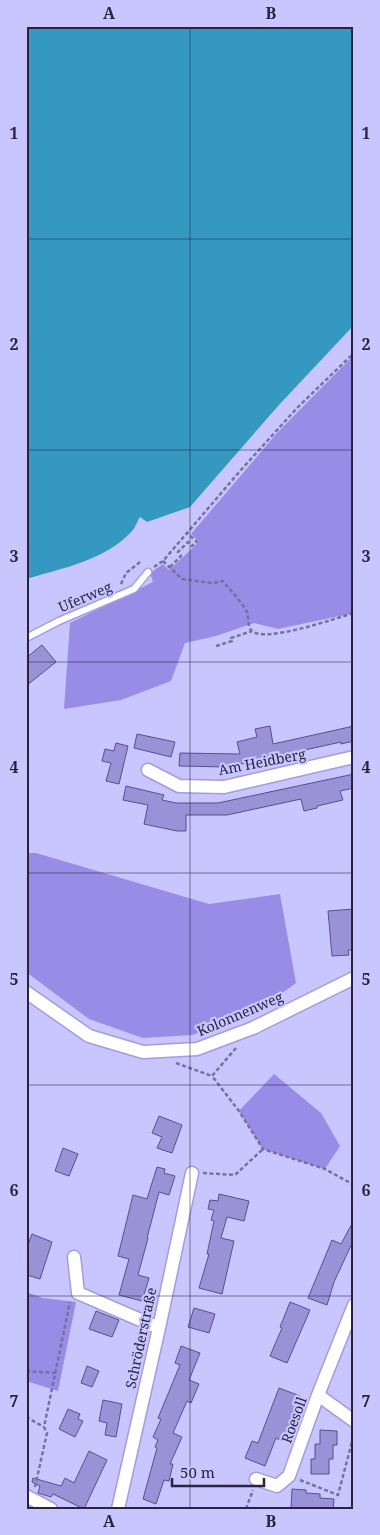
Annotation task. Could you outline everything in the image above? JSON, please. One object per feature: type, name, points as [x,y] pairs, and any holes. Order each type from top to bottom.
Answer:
[{"type":"street","name":"Am Heidberg","points":[[148,770],[179,786],[224,787],[354,757]]},
{"type":"street","name":"Kolonnenweg","points":[[26,992],[89,1036],[143,1052],[197,1049],[253,1028],[354,978]]},
{"type":"street","name":"Schröderstraße","points":[[118,1509],[192,1172]]},
{"type":"street","points":[[74,1257],[78,1293],[159,1328]]},
{"type":"street","name":"Roesoll","points":[[289,1476],[318,1395],[354,1305]]},
{"type":"street","name":"Roesoll","points":[[318,1395],[354,1421]]},
{"type":"street","points":[[256,1479],[277,1486],[289,1476]]},
{"type":"street","points":[[30,1497],[50,1509]]},
{"type":"lane","name":"Uferweg","points":[[26,638],[59,621],[134,589],[148,572]]},
{"type":"path","points":[[252,631],[248,614],[223,581],[212,583],[182,579],[163,561],[240,470],[291,415],[354,353]]},
{"type":"path","points":[[170,567],[181,556],[178,552],[188,542],[192,546],[196,542],[187,533]]},
{"type":"path","points":[[121,584],[126,574],[140,562]]},
{"type":"path","points":[[216,646],[232,641],[231,638],[252,631],[282,634],[354,613]]},
{"type":"path","points":[[212,1076],[253,1028]]},
{"type":"path","points":[[169,1061],[212,1076],[239,1111],[264,1149],[325,1169],[354,1185]]},
{"type":"path","points":[[192,1172],[234,1175],[264,1149]]},
{"type":"path","points":[[30,1497],[46,1433],[44,1427],[71,1298],[78,1293]]},
{"type":"path","points":[[26,1371],[56,1373]]},
{"type":"path","points":[[26,1417],[44,1427]]},
{"type":"path","points":[[289,1476],[338,1494],[354,1434]]},
{"type":"path","points":[[246,1509],[256,1479]]},
{"type":"shaded area","points":[[354,355],[354,613],[278,629],[254,623],[216,636],[185,643],[171,681],[121,700],[64,709],[70,623],[153,582],[150,573],[163,564],[169,570],[199,542],[191,534],[277,433]]},
{"type":"shaded area","points":[[26,853],[36,853],[209,904],[280,894],[296,983],[249,1017],[192,1035],[143,1038],[89,1019],[26,972]]},
{"type":"shaded area","points":[[274,1074],[321,1113],[340,1146],[325,1169],[263,1149],[239,1111]]},
{"type":"shaded area","points":[[26,1292],[43,1298],[76,1302],[58,1391],[26,1381]]},
{"type":"water","points":[[26,26],[354,26],[354,325],[278,406],[190,507],[147,522],[140,517],[135,528],[110,549],[69,567],[26,579]]},
{"type":"building","points":[[42,645],[56,662],[26,686],[26,658]]},
{"type":"building","points":[[270,726],[273,744],[354,726],[354,741],[341,744],[341,742],[227,767],[179,766],[180,753],[240,754],[237,742],[257,737],[255,729]]},
{"type":"building","points":[[137,734],[175,742],[171,757],[134,748]]},
{"type":"building","points":[[116,743],[128,746],[119,784],[106,781],[111,763],[102,761],[105,749],[114,751]]},
{"type":"building","points":[[354,774],[354,788],[340,791],[343,800],[304,811],[301,799],[227,815],[186,815],[186,831],[144,824],[148,805],[123,800],[126,786],[164,795],[162,800],[176,803],[218,803]]},
{"type":"building","points":[[354,909],[354,950],[348,950],[349,955],[332,956],[328,911]]},
{"type":"building","points":[[159,1116],[182,1125],[172,1153],[157,1148],[162,1137],[152,1133]]},
{"type":"building","points":[[63,1148],[78,1154],[69,1176],[55,1171]]},
{"type":"building","points":[[157,1167],[165,1169],[164,1173],[175,1176],[169,1195],[159,1192],[138,1275],[149,1278],[142,1301],[119,1295],[129,1259],[118,1256],[133,1195],[147,1199]]},
{"type":"building","points":[[219,1194],[249,1201],[244,1221],[227,1217],[221,1238],[234,1241],[222,1294],[199,1288],[209,1254],[207,1254],[214,1221],[211,1220],[214,1210],[208,1209],[210,1200],[218,1201]]},
{"type":"building","points":[[354,1220],[354,1239],[334,1282],[327,1305],[308,1298],[332,1240],[341,1244]]},
{"type":"building","points":[[32,1234],[52,1242],[40,1279],[27,1275],[29,1269],[26,1268],[26,1250]]},
{"type":"building","points":[[290,1302],[310,1310],[287,1363],[270,1356],[282,1328],[280,1327]]},
{"type":"building","points":[[194,1308],[215,1314],[209,1333],[188,1327]]},
{"type":"building","points":[[96,1311],[119,1320],[112,1337],[89,1329]]},
{"type":"building","points":[[181,1346],[200,1353],[189,1380],[199,1384],[191,1403],[187,1401],[173,1433],[182,1437],[170,1464],[173,1464],[169,1481],[164,1480],[156,1504],[143,1499],[157,1448],[155,1447],[158,1440],[153,1437],[161,1419],[158,1418],[180,1365],[175,1363]]},
{"type":"building","points":[[87,1366],[99,1371],[92,1387],[81,1383]]},
{"type":"building","points":[[279,1388],[300,1396],[282,1441],[276,1438],[265,1466],[245,1458],[252,1441],[258,1443]]},
{"type":"building","points":[[103,1400],[122,1404],[116,1437],[105,1435],[107,1423],[99,1421]]},
{"type":"building","points":[[68,1409],[80,1414],[78,1419],[83,1421],[75,1437],[59,1429]]},
{"type":"building","points":[[320,1430],[337,1431],[337,1445],[333,1445],[333,1459],[329,1459],[329,1474],[311,1474],[311,1459],[315,1459],[315,1444],[320,1444]]},
{"type":"building","points":[[89,1451],[107,1460],[84,1509],[53,1494],[51,1497],[38,1493],[40,1486],[32,1482],[33,1478],[61,1486],[65,1478],[74,1483]]},
{"type":"building","points":[[292,1489],[320,1494],[320,1498],[334,1499],[333,1509],[291,1508]]}]
